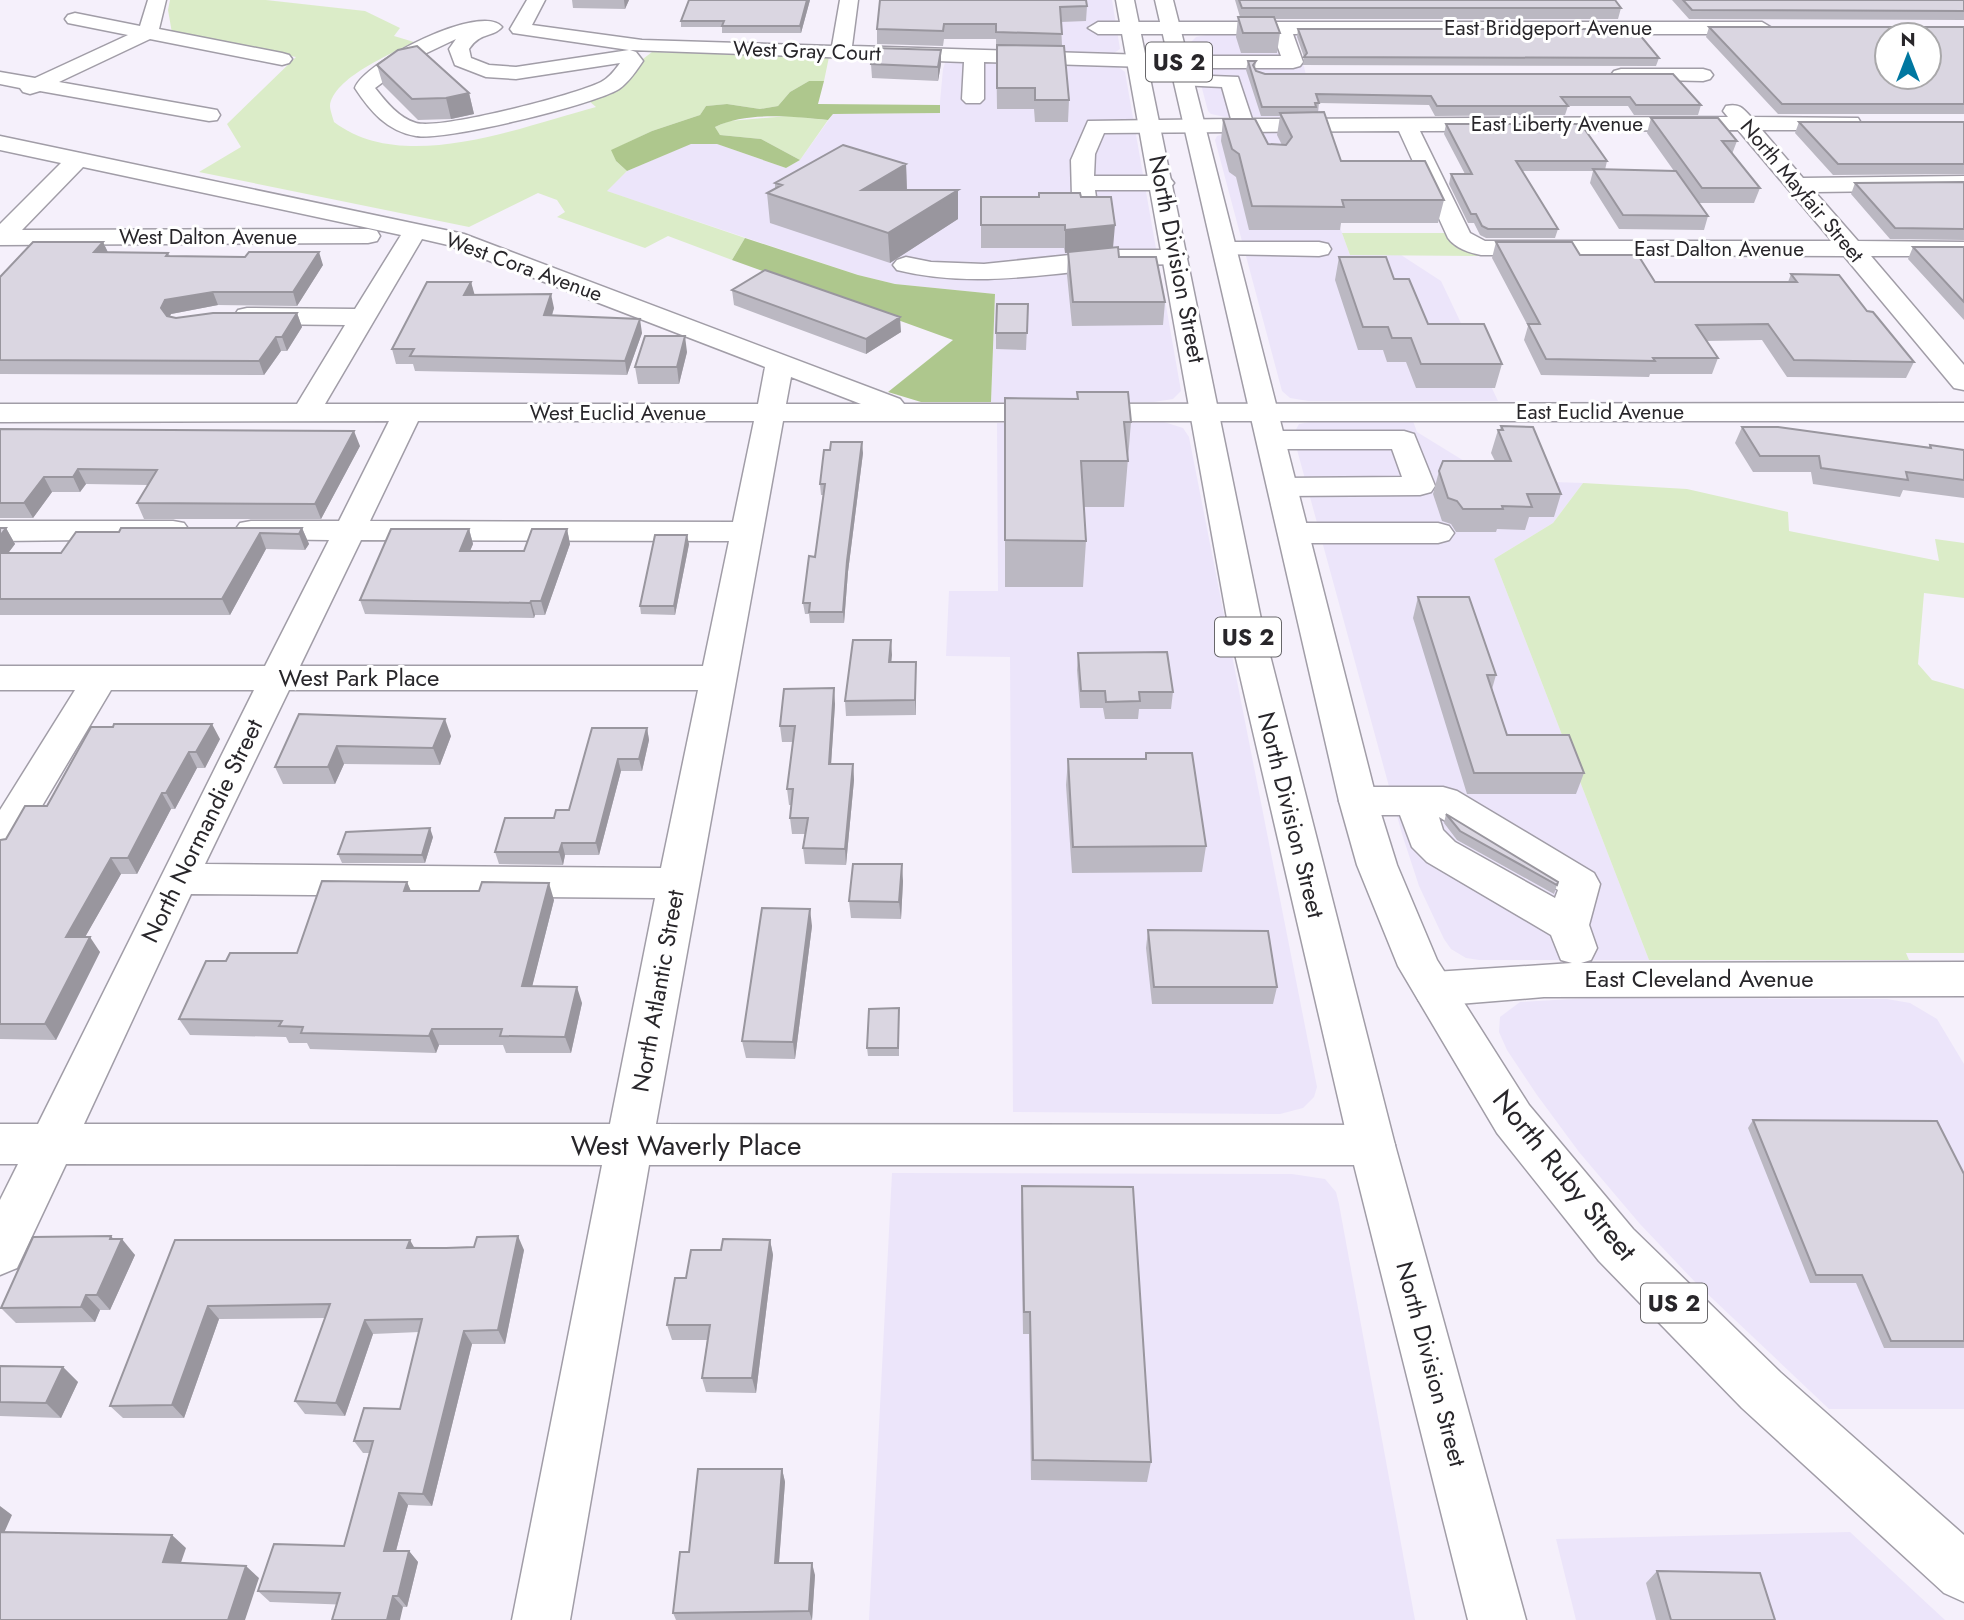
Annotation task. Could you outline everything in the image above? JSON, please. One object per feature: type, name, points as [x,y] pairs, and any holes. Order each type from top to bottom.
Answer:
[{"type":"street","points":[[148,33],[157,0]]},
{"type":"street","points":[[521,27],[536,0]]},
{"type":"street","points":[[841,52],[849,0]]},
{"type":"street","name":"North Division Street","points":[[1125,0],[1176,257],[1245,420],[1283,487],[1358,802],[1392,904],[1419,966],[1434,989]]},
{"type":"street","name":"North Division Street","points":[[1164,0],[1225,248],[1245,420],[1245,624],[1372,1145],[1497,1620]]},
{"type":"street","name":"North Mayfair Street","points":[[1648,9],[1964,382]]},
{"type":"street","points":[[75,19],[282,59]]},
{"type":"street","name":"West Gray Court","points":[[636,51],[633,61],[613,84],[588,96],[431,131],[401,124],[377,107],[365,88],[367,82],[427,43],[459,30],[521,27],[636,51],[841,52],[1138,61],[1181,72]]},
{"type":"street","points":[[480,28],[469,33],[459,49],[462,61],[486,71],[516,73],[636,51]]},
{"type":"street","name":"East Bridgeport Avenue","points":[[1098,28],[1787,28]]},
{"type":"street","points":[[1181,72],[1293,62],[1281,28]]},
{"type":"street","points":[[0,102],[148,33]]},
{"type":"street","points":[[973,99],[974,56]]},
{"type":"street","points":[[1181,72],[1312,74]]},
{"type":"street","points":[[1181,72],[1231,81],[1251,124],[1269,148]]},
{"type":"street","points":[[1606,75],[1703,75]]},
{"type":"street","points":[[0,78],[209,115]]},
{"type":"street","name":"East Liberty Avenue","points":[[1162,183],[1084,190],[1081,158],[1096,126],[1868,123]]},
{"type":"street","name":"East Dalton Avenue","points":[[1406,124],[1460,237],[1473,247],[1964,249]]},
{"type":"street","name":"West Cora Avenue","points":[[0,143],[455,239],[911,413]]},
{"type":"street","points":[[0,237],[78,159]]},
{"type":"street","points":[[1796,186],[1964,183]]},
{"type":"street","points":[[305,414],[415,230]]},
{"type":"street","name":"West Dalton Avenue","points":[[0,237],[359,237],[415,230]]},
{"type":"street","points":[[1225,248],[1319,249]]},
{"type":"street","points":[[906,265],[928,271],[964,271],[1040,268],[1116,258],[1176,257]]},
{"type":"street","points":[[218,316],[363,317]]},
{"type":"street","name":"North Atlantic Street","points":[[541,1620],[678,883],[780,363]]},
{"type":"street","name":"East Euclid Avenue","points":[[1245,420],[1964,412]]},
{"type":"street","name":"West Euclid Avenue","points":[[0,413],[911,413],[1245,420]]},
{"type":"street","name":"North Normandie Street","points":[[0,1252],[178,878],[408,413]]},
{"type":"street","points":[[1245,420],[1404,440],[1420,486],[1283,487]]},
{"type":"street","points":[[0,531],[748,532]]},
{"type":"street","points":[[1294,533],[1438,533]]},
{"type":"street","name":"West Park Place","points":[[0,678],[718,678]]},
{"type":"street","points":[[0,843],[100,678]]},
{"type":"street","points":[[1358,802],[1415,801],[1426,837],[1441,852],[1568,925],[1587,979]]},
{"type":"street","points":[[178,878],[678,883]]},
{"type":"street","name":"East Cleveland Avenue","points":[[1434,989],[1587,979],[1959,987]]},
{"type":"street","name":"North Ruby Street","points":[[1434,989],[1513,1119],[1616,1245],[1761,1390],[1964,1573]]},
{"type":"street","name":"West Waverly Place","points":[[0,1144],[1372,1145]]},
{"type":"shaded area","points":[[1000,0],[1112,0],[1120,49],[1114,53],[1102,54],[1002,51]]},
{"type":"shaded area","points":[[1211,34],[1296,34],[1306,75],[1322,117],[1225,117],[1211,114],[1190,43],[1196,37]]},
{"type":"shaded area","points":[[946,60],[1117,66],[1125,72],[1181,391],[1173,399],[1154,402],[991,402],[995,294],[895,284],[858,275],[606,191],[627,171],[690,144],[717,144],[786,168],[800,160],[833,114],[939,113]]},
{"type":"shaded area","points":[[1226,133],[1319,133],[1330,200],[1350,255],[1401,255],[1441,281],[1498,401],[1308,401],[1290,398],[1282,391],[1215,140],[1217,136]]},
{"type":"shaded area","points":[[1315,421],[1413,421],[1417,432],[1495,480],[1583,483],[1553,523],[1494,559],[1649,960],[1479,960],[1466,958],[1451,949],[1444,939],[1419,886],[1402,834],[1293,435],[1299,424]]},
{"type":"shaded area","points":[[1164,422],[1183,428],[1189,437],[1317,1087],[1314,1097],[1303,1108],[1280,1114],[1013,1112],[1010,657],[946,656],[949,591],[998,591],[997,423]]},
{"type":"shaded area","points":[[1590,998],[1887,999],[1910,1003],[1937,1019],[1964,1064],[1964,1409],[1829,1409],[1696,1283],[1640,1224],[1579,1152],[1537,1095],[1507,1050],[1499,1032],[1500,1017],[1520,1002]]},
{"type":"shaded area","points":[[892,1173],[1292,1174],[1325,1179],[1336,1192],[1339,1204],[1415,1620],[869,1620]]},
{"type":"shaded area","points":[[1850,1532],[1945,1620],[1576,1620],[1556,1539]]},
{"type":"green space","points":[[170,0],[266,0],[365,11],[400,28],[394,36],[414,42],[352,77],[341,86],[330,106],[334,122],[362,137],[394,145],[428,146],[463,142],[498,135],[596,107],[589,101],[652,52],[829,57],[824,81],[809,81],[790,92],[778,106],[760,109],[727,104],[706,106],[700,115],[652,131],[612,150],[616,161],[627,171],[607,191],[745,238],[732,260],[668,236],[645,248],[557,217],[565,212],[557,200],[538,193],[469,227],[199,172],[241,147],[227,124],[296,57],[172,33],[168,10]]},
{"type":"green space","points":[[809,81],[824,81],[818,104],[940,105],[940,113],[833,114],[828,120],[756,117],[715,127],[720,135],[761,139],[800,160],[786,168],[717,144],[691,144],[627,171],[616,161],[611,150],[652,131],[700,115],[706,106],[727,104],[760,109],[778,106],[790,92]]},
{"type":"green space","points":[[788,116],[828,120],[800,160],[761,139],[720,135],[715,127],[729,121]]},
{"type":"green space","points":[[1342,233],[1446,233],[1456,245],[1479,256],[1350,255]]},
{"type":"green space","points":[[745,238],[858,275],[895,284],[995,294],[991,402],[921,402],[888,392],[953,340],[732,260]]},
{"type":"green space","points":[[1583,483],[1687,489],[1788,512],[1789,531],[1939,561],[1935,539],[1964,543],[1964,598],[1924,593],[1918,664],[1932,680],[1964,689],[1964,953],[1906,953],[1909,960],[1649,960],[1494,559],[1553,523]]},
{"type":"building","points":[[689,0],[807,0],[800,26],[722,26],[724,21],[681,21]]},
{"type":"building","points":[[880,0],[1086,0],[1087,6],[1060,7],[1062,34],[996,32],[996,24],[944,24],[943,31],[877,29]]},
{"type":"building","points":[[1239,0],[1615,0],[1621,8],[1242,8]]},
{"type":"building","points":[[1683,0],[1964,0],[1964,11],[1692,10]]},
{"type":"building","points":[[1238,17],[1274,17],[1280,33],[1243,33]]},
{"type":"building","points":[[1709,27],[1873,27],[1873,91],[1943,91],[1943,27],[1964,27],[1964,104],[1782,104]]},
{"type":"building","points":[[1298,29],[1635,29],[1659,58],[1304,57],[1307,53]]},
{"type":"building","points":[[997,45],[1064,46],[1069,100],[1035,100],[1035,88],[997,88]]},
{"type":"building","points":[[417,46],[469,93],[446,98],[412,99],[377,65],[398,50]]},
{"type":"building","points":[[874,48],[941,50],[938,67],[871,64]]},
{"type":"building","points":[[1248,61],[1256,61],[1253,65],[1256,71],[1265,74],[1673,74],[1701,105],[1636,105],[1630,97],[1561,97],[1568,106],[1437,106],[1431,96],[1316,94],[1319,103],[1315,103],[1316,107],[1262,107]]},
{"type":"building","points":[[1324,112],[1341,161],[1425,161],[1444,200],[1342,200],[1344,207],[1252,206],[1239,154],[1232,149],[1223,119],[1255,119],[1268,144],[1286,145],[1292,137],[1280,113]]},
{"type":"building","points":[[1651,118],[1718,118],[1737,141],[1722,141],[1760,188],[1702,188]]},
{"type":"building","points":[[1799,122],[1964,122],[1964,164],[1838,164]]},
{"type":"building","points":[[1446,124],[1581,124],[1607,161],[1516,161],[1558,229],[1488,229],[1482,226],[1476,214],[1471,214],[1451,174],[1472,174]]},
{"type":"building","points":[[843,145],[906,164],[862,190],[958,190],[888,233],[767,193],[782,185],[775,183]]},
{"type":"building","points":[[1593,169],[1676,171],[1708,216],[1623,215]]},
{"type":"building","points":[[1964,182],[1964,229],[1895,228],[1855,183]]},
{"type":"building","points":[[1039,193],[1080,193],[1081,197],[1111,197],[1115,225],[1065,230],[1065,225],[981,225],[981,197],[1039,197]]},
{"type":"building","points":[[33,242],[103,242],[94,252],[168,253],[166,256],[245,257],[249,252],[319,252],[293,292],[213,292],[165,300],[161,308],[167,316],[176,318],[213,313],[297,313],[282,337],[276,337],[259,361],[0,360],[0,277]]},
{"type":"building","points":[[1496,242],[1572,242],[1580,255],[1638,255],[1655,282],[1797,282],[1791,274],[1839,275],[1867,311],[1873,312],[1914,362],[1794,360],[1768,324],[1696,325],[1718,358],[1653,358],[1655,361],[1546,359],[1528,324],[1540,324]]},
{"type":"building","points":[[1118,247],[1119,257],[1156,257],[1165,302],[1073,302],[1068,252]]},
{"type":"building","points":[[1913,247],[1964,247],[1964,302]]},
{"type":"building","points":[[1339,257],[1386,257],[1394,279],[1409,279],[1428,324],[1484,324],[1502,364],[1421,364],[1411,338],[1392,338],[1388,327],[1363,327]]},
{"type":"building","points":[[765,270],[900,317],[866,339],[732,290]]},
{"type":"building","points":[[427,282],[471,282],[464,295],[551,294],[544,315],[640,319],[625,361],[410,356],[414,349],[392,349]]},
{"type":"building","points":[[997,304],[1028,304],[1027,333],[996,333]]},
{"type":"building","points":[[645,336],[685,336],[677,367],[635,367]]},
{"type":"building","points":[[1077,392],[1128,392],[1131,422],[1124,422],[1128,461],[1081,461],[1086,541],[1005,540],[1005,398],[1078,399]]},
{"type":"building","points":[[1501,426],[1533,427],[1561,494],[1527,494],[1532,507],[1463,509],[1457,501],[1448,498],[1439,471],[1443,461],[1511,461],[1498,430],[1503,430]]},
{"type":"building","points":[[1742,427],[1778,427],[1964,450],[1964,480],[1906,472],[1908,480],[1821,468],[1819,456],[1760,456]]},
{"type":"building","points":[[0,429],[354,431],[315,504],[137,503],[157,470],[78,469],[73,477],[44,477],[24,503],[0,503]]},
{"type":"building","points":[[831,442],[862,442],[843,612],[809,612],[810,603],[803,603],[809,556],[815,557],[825,484],[820,484],[824,450],[830,450]]},
{"type":"building","points":[[121,528],[302,528],[299,534],[260,533],[222,599],[0,599],[0,553],[61,553],[76,532],[119,532]]},
{"type":"building","points":[[391,529],[469,529],[460,551],[524,551],[532,529],[567,529],[541,601],[360,600]]},
{"type":"building","points":[[655,535],[687,535],[674,606],[640,606]]},
{"type":"building","points":[[1418,597],[1469,597],[1496,675],[1487,675],[1507,735],[1569,735],[1584,773],[1474,773]]},
{"type":"building","points":[[853,640],[891,640],[889,662],[916,662],[915,700],[845,701]]},
{"type":"building","points":[[1167,652],[1173,692],[1139,692],[1140,701],[1106,702],[1105,691],[1081,691],[1078,653]]},
{"type":"building","points":[[834,688],[829,764],[853,764],[845,849],[803,848],[808,818],[790,818],[793,789],[787,789],[795,726],[780,726],[784,689]]},
{"type":"building","points":[[299,714],[445,719],[433,748],[337,746],[328,767],[275,767]]},
{"type":"building","points":[[114,724],[212,724],[196,752],[189,752],[166,793],[162,793],[128,858],[111,858],[66,937],[90,937],[45,1024],[0,1024],[0,840],[6,839],[25,806],[47,806],[91,727],[113,727]]},
{"type":"building","points":[[592,728],[647,728],[639,759],[618,759],[596,843],[562,843],[559,852],[495,852],[505,818],[554,818],[556,810],[569,810]]},
{"type":"building","points":[[1146,753],[1192,753],[1206,846],[1073,847],[1068,759],[1146,759]]},
{"type":"building","points":[[1446,814],[1558,882],[1557,885],[1460,831]]},
{"type":"building","points":[[430,828],[422,855],[338,854],[346,832]]},
{"type":"building","points":[[853,864],[902,864],[899,902],[849,901]]},
{"type":"building","points":[[322,881],[407,882],[404,891],[479,891],[482,882],[549,883],[522,986],[577,987],[565,1037],[500,1036],[502,1029],[432,1029],[429,1036],[301,1033],[303,1027],[279,1026],[282,1021],[179,1019],[206,961],[226,961],[230,953],[297,953]]},
{"type":"building","points":[[762,908],[810,909],[793,1042],[742,1041]]},
{"type":"building","points":[[1148,930],[1268,931],[1277,987],[1154,987]]},
{"type":"building","points":[[899,1008],[898,1048],[867,1048],[869,1009]]},
{"type":"building","points":[[1753,1120],[1937,1121],[1964,1174],[1964,1341],[1891,1341],[1862,1275],[1816,1275]]},
{"type":"building","points":[[1022,1186],[1133,1187],[1151,1462],[1033,1460],[1030,1312],[1024,1312]]},
{"type":"building","points":[[111,1236],[110,1239],[122,1239],[97,1295],[86,1295],[81,1307],[1,1308],[33,1237]]},
{"type":"building","points":[[518,1236],[498,1330],[464,1331],[423,1494],[399,1493],[384,1551],[409,1551],[398,1596],[393,1596],[387,1620],[332,1620],[340,1593],[258,1591],[274,1544],[344,1546],[373,1441],[354,1441],[364,1408],[400,1409],[422,1319],[365,1320],[336,1403],[295,1401],[330,1304],[208,1306],[172,1405],[110,1406],[175,1240],[410,1240],[407,1248],[446,1248],[474,1247],[477,1237]]},
{"type":"building","points":[[723,1239],[770,1240],[752,1378],[702,1378],[710,1325],[667,1325],[675,1278],[686,1278],[691,1250],[721,1250]]},
{"type":"building","points":[[0,1366],[63,1367],[46,1403],[0,1402]]},
{"type":"building","points":[[698,1469],[782,1469],[775,1563],[812,1563],[809,1611],[673,1613],[680,1552],[689,1552]]},
{"type":"building","points":[[0,1532],[172,1535],[163,1562],[246,1566],[228,1620],[0,1620]]},
{"type":"building","points":[[1657,1571],[1760,1573],[1775,1620],[1671,1620]]}]
